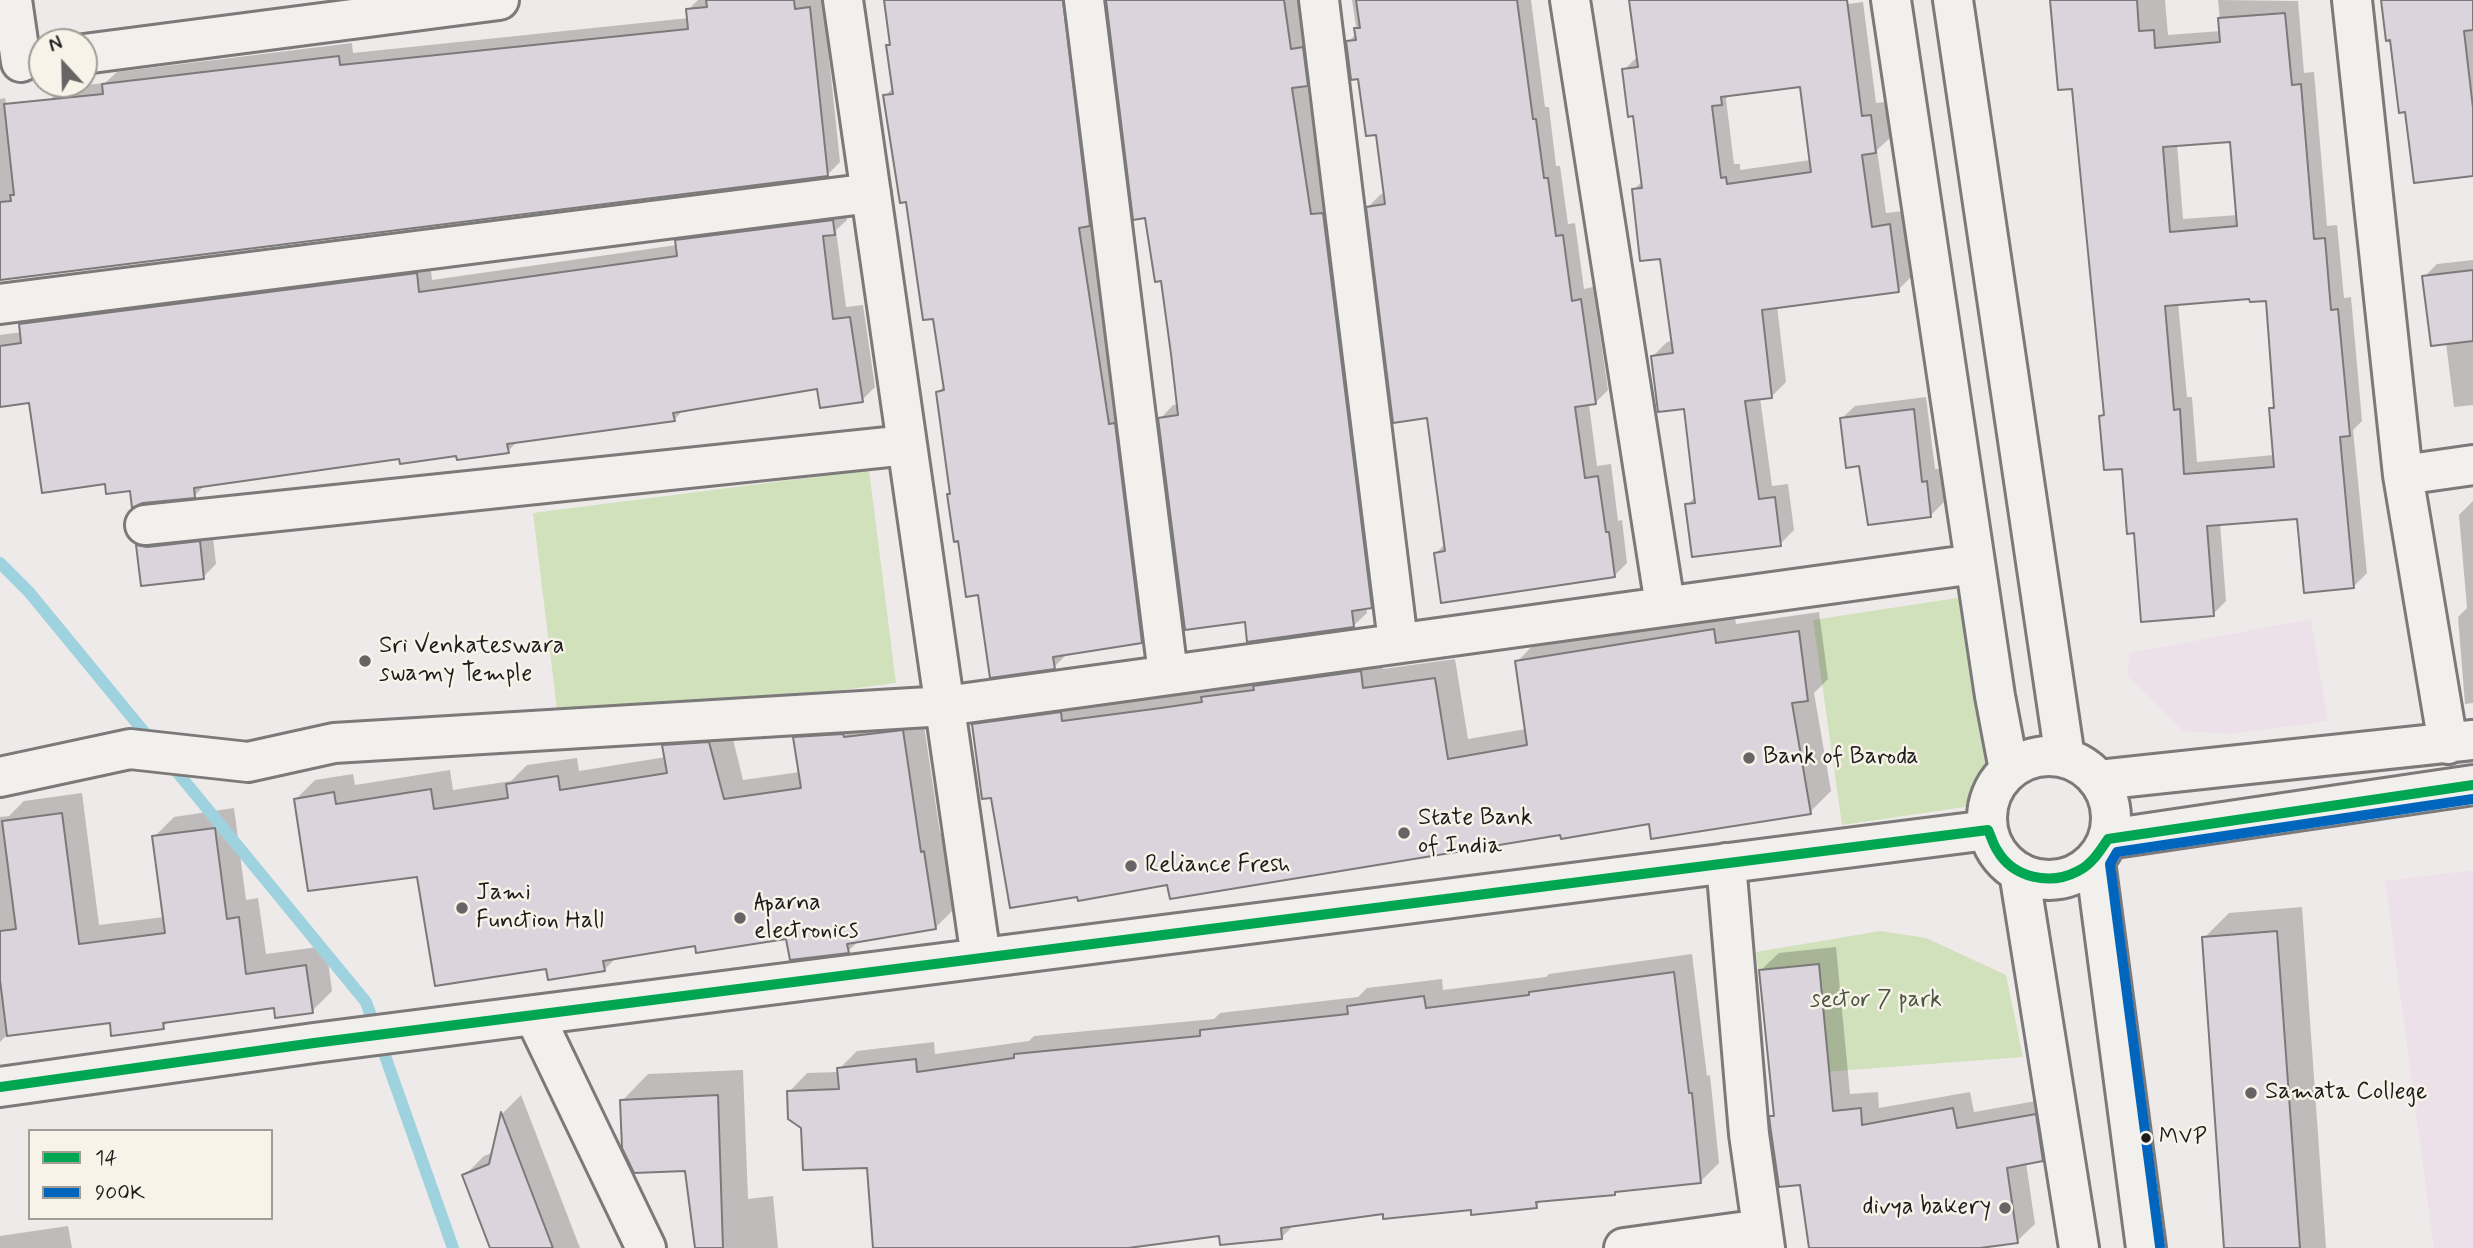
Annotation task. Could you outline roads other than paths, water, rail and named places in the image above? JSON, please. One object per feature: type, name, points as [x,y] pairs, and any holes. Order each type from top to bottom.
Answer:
[{"type":"street","points":[[12,0],[21,62]]},
{"type":"street","points":[[98,52],[499,0]]},
{"type":"street","points":[[843,0],[981,958]]},
{"type":"street","points":[[1084,0],[1168,674]]},
{"type":"street","points":[[1319,0],[1398,642]]},
{"type":"street","points":[[1570,0],[1665,605]]},
{"type":"street","points":[[1891,0],[1995,696],[2009,770]]},
{"type":"street","points":[[1953,0],[2064,758]]},
{"type":"street","points":[[2099,780],[2460,742],[2403,475],[2352,0]]},
{"type":"street","points":[[0,304],[871,193]]},
{"type":"street","points":[[145,524],[907,445]]},
{"type":"street","points":[[2403,475],[2473,465]]},
{"type":"street","points":[[0,777],[130,749],[248,762],[334,743],[945,706],[1975,564]]},
{"type":"street","points":[[2146,1248],[2101,850],[2111,819],[2109,799],[2099,780],[2084,766],[2064,758],[2043,755],[2023,761],[1998,781],[1987,813],[1987,830],[1994,847],[2004,862],[2019,872],[2034,878],[2051,880],[2082,870],[2101,850],[2473,785]]},
{"type":"street","points":[[0,1087],[314,1042],[1987,830]]},
{"type":"street","points":[[1624,1248],[1764,1239],[1749,1134],[1726,863]]},
{"type":"street","points":[[2019,872],[2079,1248]]},
{"type":"street","points":[[534,1015],[646,1248]]},
{"type":"waterway","points":[[0,563],[29,592],[154,744]]},
{"type":"waterway","points":[[168,761],[366,1002],[453,1248]]},
{"type":"place","name":"Sri Venkateswara swamy Temple","points":[[365,661]]},
{"type":"place","name":"Bank of Baroda","points":[[1749,758]]},
{"type":"place","name":"State Bank of India","points":[[1404,833]]},
{"type":"place","name":"Reliance Fresh","points":[[1131,866]]},
{"type":"place","name":"Jami Function Hall","points":[[462,908]]},
{"type":"place","name":"Aparna electronics","points":[[740,918]]},
{"type":"place","name":"Samata College","points":[[2251,1093]]},
{"type":"place","name":"MVP","points":[[2146,1138]]},
{"type":"place","name":"divya bakery","points":[[2005,1208]]},
{"type":"park label","name":"sector 7 park","points":[[1876,1001]]}]
